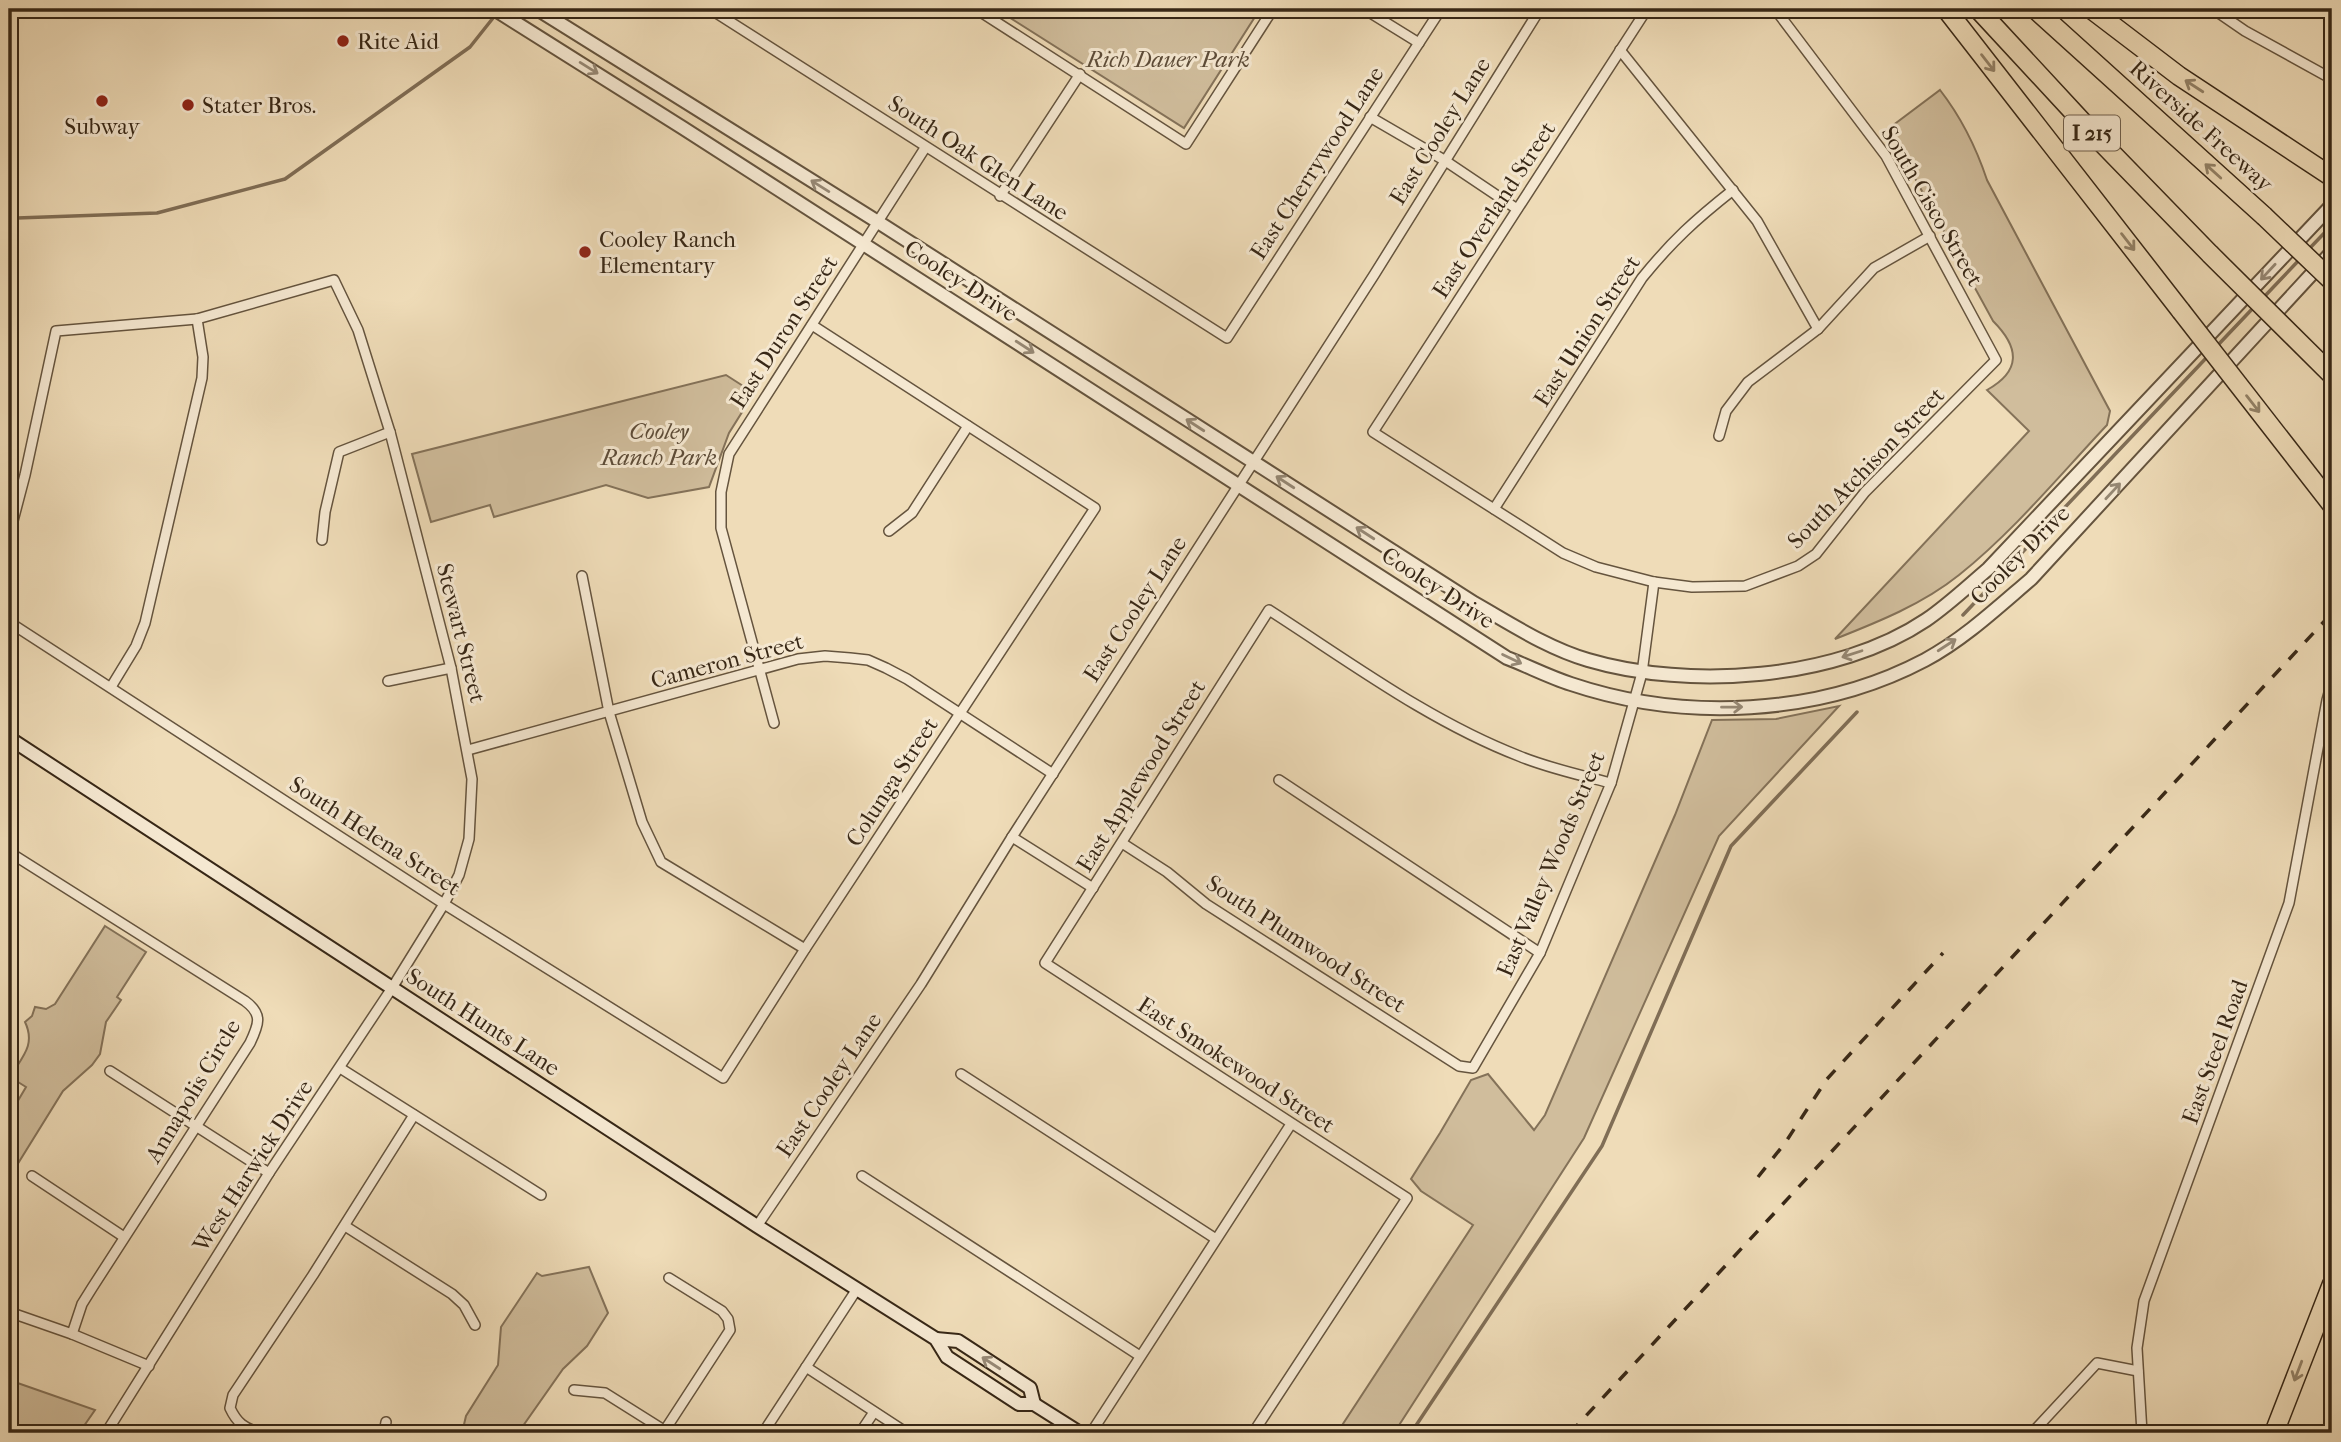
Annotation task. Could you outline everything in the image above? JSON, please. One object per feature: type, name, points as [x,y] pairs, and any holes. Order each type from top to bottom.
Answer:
[{"type":"highway","points":[[1946,9],[2332,505]]},
{"type":"highway","name":"I 215","points":[[1978,9],[2210,254],[2332,375]]},
{"type":"highway","name":"Riverside Freeway","points":[[2035,9],[2332,281]]},
{"type":"highway","points":[[2091,9],[2179,76],[2332,177]]},
{"type":"highway","points":[[2274,1433],[2332,1284]]},
{"type":"street","name":"Cooley Drive","points":[[494,9],[1507,657],[1571,684],[1635,701],[1708,707],[1774,706],[1849,692],[1925,660],[1978,625],[2031,579],[2332,252]]},
{"type":"street","name":"South Oak Glen Lane","points":[[710,9],[1227,338]]},
{"type":"street","points":[[976,9],[1186,144],[1273,9]]},
{"type":"street","points":[[1364,9],[1419,43]]},
{"type":"street","name":"East Cherrywood Lane","points":[[1227,338],[1441,9]]},
{"type":"street","name":"East Cooley Lane","points":[[757,1226],[921,984],[1052,774],[1374,275],[1540,9]]},
{"type":"street","name":"East Overland Street","points":[[1373,432],[1647,9]]},
{"type":"street","name":"South Cisco Street","points":[[1775,9],[1886,156],[1997,360]]},
{"type":"street","points":[[2213,9],[2245,31],[2332,79]]},
{"type":"street","name":"Cooley Drive","points":[[540,10],[878,222],[1474,603],[1542,642],[1586,660],[1642,673],[1706,678],[1775,673],[1823,663],[1870,648],[1925,620],[1988,569],[2332,205]]},
{"type":"street","points":[[559,49],[571,30]]},
{"type":"street","points":[[1620,50],[1757,221],[1818,329]]},
{"type":"street","points":[[1000,196],[1080,74]]},
{"type":"street","points":[[1370,117],[1444,160],[1517,209]]},
{"type":"street","name":"East Duron Street","points":[[774,723],[720,528],[721,492],[729,454],[925,148]]},
{"type":"street","name":"East Union Street","points":[[1493,509],[1642,278],[1690,223],[1733,190]]},
{"type":"street","points":[[1719,436],[1726,411],[1748,382],[1818,329],[1874,268],[1930,236]]},
{"type":"street","name":"Stewart Street","points":[[197,319],[334,280],[358,330],[390,432],[451,668],[472,779],[469,839],[459,875],[393,988]]},
{"type":"street","points":[[9,536],[56,331],[197,319],[204,357],[202,378],[148,611],[136,646],[111,687]]},
{"type":"street","points":[[812,325],[968,426],[912,513],[889,531]]},
{"type":"street","name":"South Atchison Street","points":[[1373,432],[1563,553],[1596,567],[1654,582],[1692,587],[1745,586],[1798,566],[1816,554],[1865,492],[1997,360]]},
{"type":"street","name":"Colunga Street","points":[[723,1078],[1094,508],[968,426]]},
{"type":"street","points":[[322,540],[339,452],[390,432]]},
{"type":"street","points":[[582,576],[609,712],[642,822],[661,862],[805,949]]},
{"type":"street","name":"East Valley Woods Street","points":[[1474,1068],[1539,953],[1611,783],[1642,673],[1654,582]]},
{"type":"street","name":"East Applewood Street","points":[[1045,963],[1269,610],[1427,711],[1475,736],[1520,757],[1611,783]]},
{"type":"street","name":"South Helena Street","points":[[9,622],[444,904],[723,1078]]},
{"type":"street","name":"Cameron Street","points":[[468,750],[798,659],[825,656],[868,660],[907,679],[1052,774]]},
{"type":"street","points":[[388,681],[451,668]]},
{"type":"street","name":"East Steel Road","points":[[2141,1433],[2139,1325],[2144,1301],[2289,904],[2332,682]]},
{"type":"street","name":"South Hunts Lane","points":[[10,739],[757,1226],[936,1339],[947,1357],[988,1384],[1019,1404],[1034,1404],[1080,1433]]},
{"type":"street","points":[[1279,780],[1539,953]]},
{"type":"street","points":[[1012,837],[1093,888]]},
{"type":"street","name":"South Plumwood Street","points":[[1122,843],[1167,872],[1206,904],[1460,1066],[1474,1068]]},
{"type":"street","name":"Annapolis Circle","points":[[9,852],[254,1008],[258,1015],[256,1032],[82,1304],[72,1334]]},
{"type":"street","name":"East Smokewood Street","points":[[1045,963],[1407,1198],[1253,1433]]},
{"type":"street","name":"West Harwick Drive","points":[[106,1433],[269,1173],[393,988]]},
{"type":"street","points":[[340,1068],[541,1195]]},
{"type":"street","points":[[110,1071],[269,1173]]},
{"type":"street","points":[[961,1074],[1216,1238]]},
{"type":"street","points":[[260,1433],[244,1428],[235,1419],[230,1408],[233,1395],[345,1226],[414,1115]]},
{"type":"street","points":[[1091,1433],[1291,1124]]},
{"type":"street","points":[[32,1176],[124,1237]]},
{"type":"street","points":[[862,1176],[1140,1356]]},
{"type":"street","points":[[345,1226],[452,1294],[464,1305],[475,1325]]},
{"type":"street","points":[[574,1390],[605,1393],[666,1432],[730,1329],[728,1319],[722,1311],[669,1278]]},
{"type":"street","points":[[763,1433],[857,1289]]},
{"type":"street","points":[[9,1312],[72,1334],[149,1366]]},
{"type":"street","name":"South Hunts Lane","points":[[936,1339],[958,1341],[1020,1381],[1030,1388],[1034,1404]]},
{"type":"street","points":[[2032,1433],[2097,1363],[2138,1371]]},
{"type":"street","points":[[806,1367],[907,1433]]},
{"type":"street","points":[[860,1433],[874,1412]]},
{"type":"street","points":[[384,1433],[386,1422]]},
{"type":"green space","name":"Rich Dauer Park","points":[[996,9],[1260,9],[1184,128]]},
{"type":"green space","points":[[1940,90],[1967,133],[1987,180],[2110,411],[2107,425],[2054,483],[1999,540],[1959,575],[1915,604],[1835,639],[2029,431],[1987,390],[1998,383],[2011,367],[2012,350],[2008,340],[1993,321],[1888,129]]},
{"type":"green space","name":"Cooley Ranch Park","points":[[726,375],[754,393],[729,433],[709,487],[648,498],[606,485],[494,517],[490,505],[431,522],[412,454]]},
{"type":"green space","points":[[1839,706],[1719,836],[1584,1138],[1394,1433],[1337,1433],[1473,1225],[1421,1191],[1411,1179],[1471,1080],[1488,1074],[1534,1130],[1545,1115],[1675,815],[1712,720],[1776,719]]},
{"type":"green space","points":[[105,926],[146,952],[117,997],[121,1000],[106,1022],[100,1054],[92,1065],[63,1091],[9,1178],[9,1116],[26,1087],[10,1077],[28,1044],[25,1022],[32,1016],[35,1007],[46,1009],[55,1004]]},
{"type":"green space","points":[[589,1267],[608,1313],[587,1346],[563,1369],[518,1433],[462,1433],[466,1416],[498,1365],[501,1327],[537,1273],[542,1276]]},
{"type":"green space","points":[[9,1380],[95,1410],[79,1433],[9,1433]]},
{"type":"waterway","points":[[9,217],[157,213],[285,179],[470,47],[497,13]]},
{"type":"waterway","points":[[2308,250],[2332,225]]},
{"type":"waterway","points":[[2263,298],[2301,258]]},
{"type":"waterway","points":[[2217,346],[2255,306]]},
{"type":"waterway","points":[[1963,615],[2209,355]]},
{"type":"waterway","points":[[1411,1433],[1602,1146],[1731,846],[1857,712]]},
{"type":"railway","points":[[1570,1433],[2332,613]]},
{"type":"railway","points":[[1758,1177],[1785,1143],[1827,1079],[1943,953]]},
{"type":"place","name":"Rite Aid","points":[[343,41]]},
{"type":"place","name":"Subway","points":[[102,101]]},
{"type":"place","name":"Stater Bros.","points":[[188,105]]},
{"type":"place","name":"Cooley Ranch Elementary","points":[[585,252]]}]
